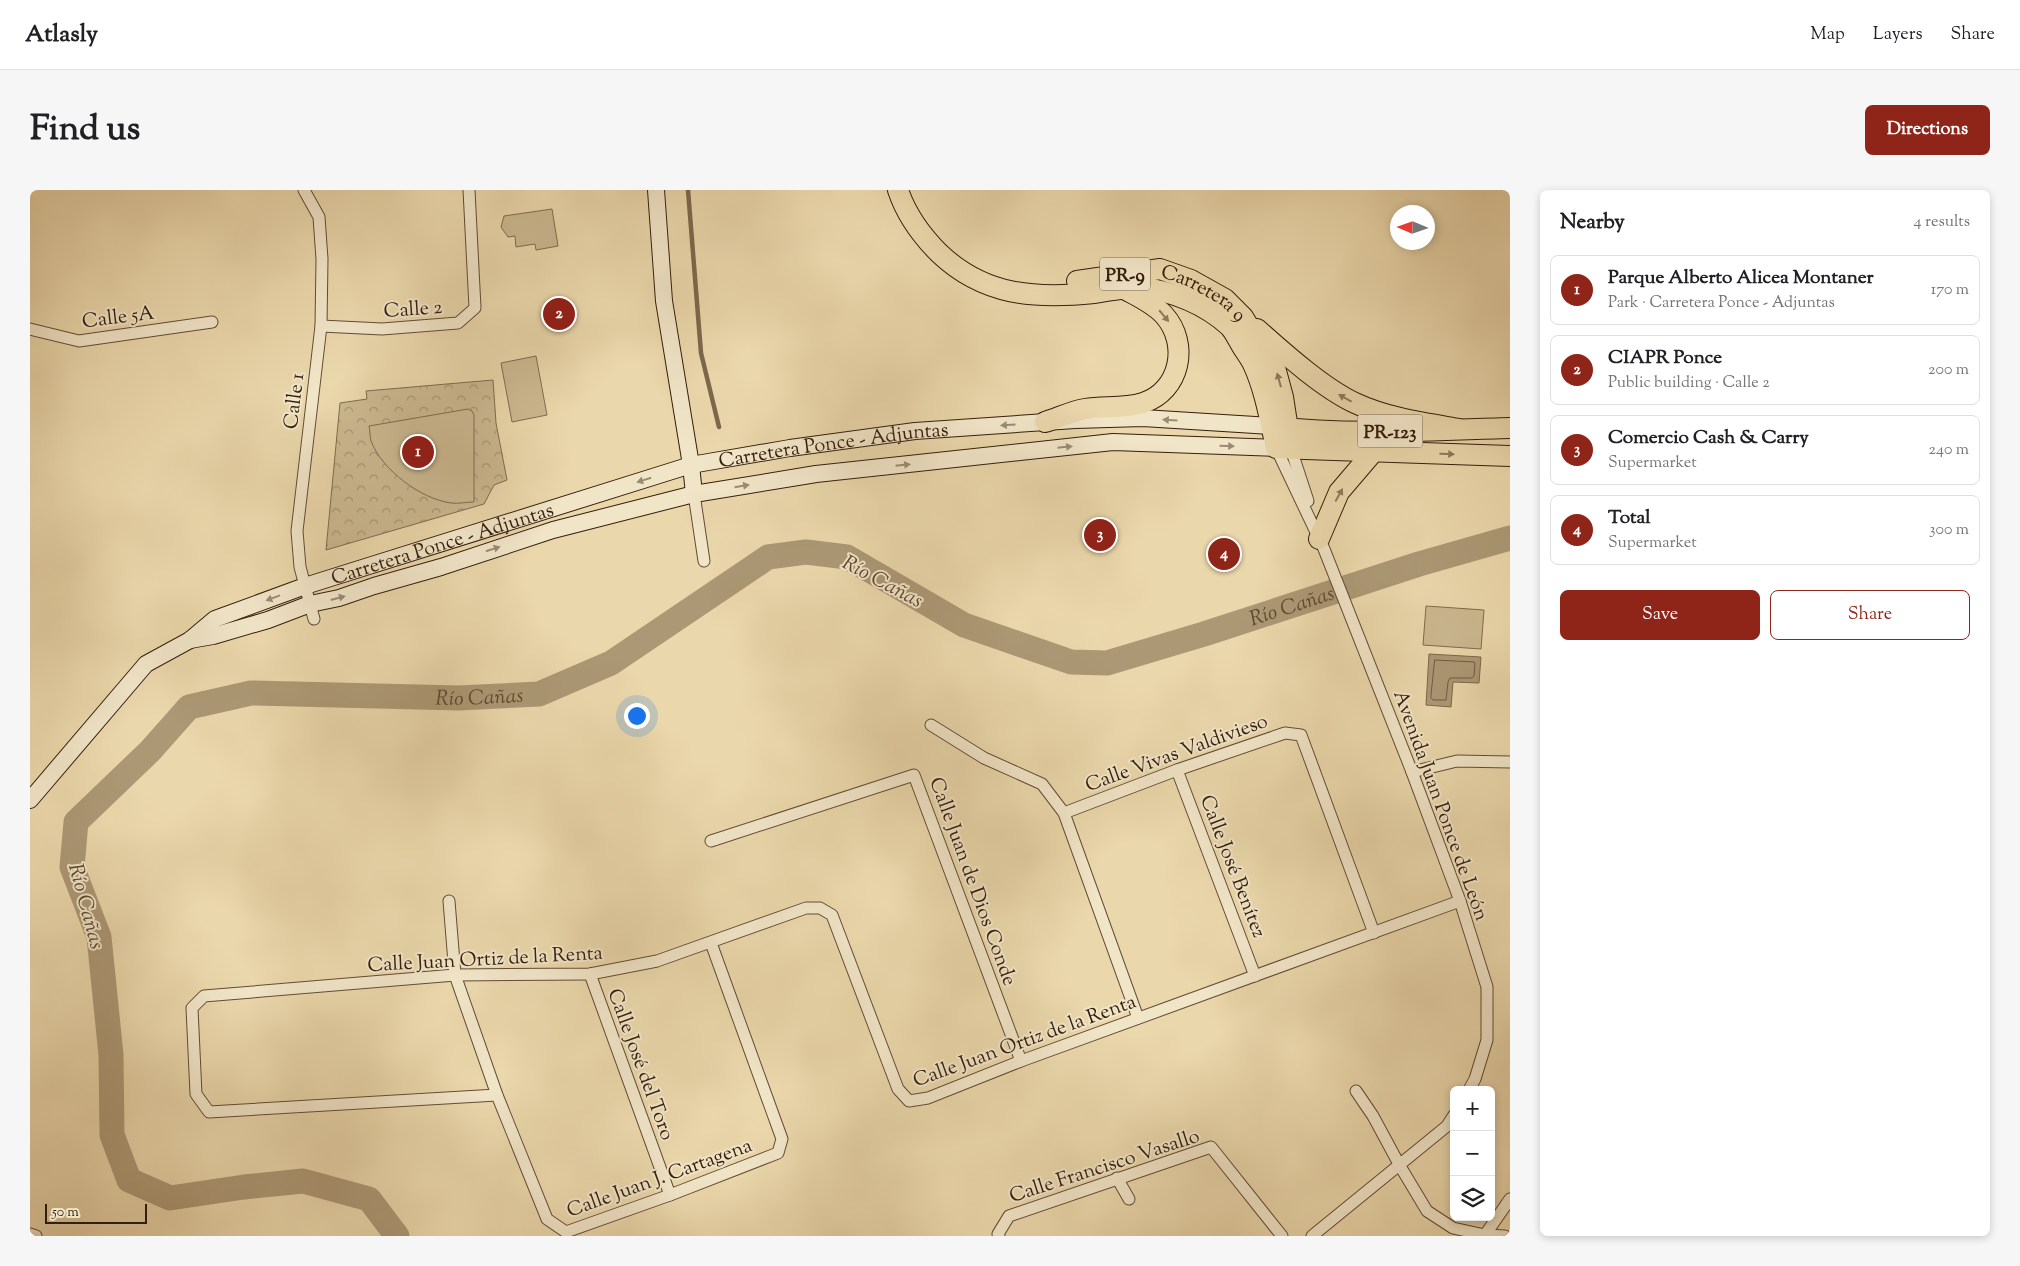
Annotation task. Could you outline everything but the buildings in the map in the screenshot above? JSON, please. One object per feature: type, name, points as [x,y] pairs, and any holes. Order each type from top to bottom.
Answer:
[{"type":"highway","points":[[898,190],[913,221],[930,243],[947,260],[968,275],[986,284],[1006,291],[1038,296],[1142,288],[1179,296],[1204,308],[1230,326],[1253,364],[1280,427]]},
{"type":"highway","name":"Carretera 9","points":[[912,190],[919,208],[942,243],[970,263],[1001,278],[1036,284],[1089,280],[1160,269],[1191,280],[1224,299],[1243,317],[1276,371],[1283,398],[1280,427],[1284,448]]},
{"type":"highway","points":[[1045,422],[1084,409],[1144,403],[1158,395],[1171,381],[1179,359],[1179,346],[1172,327],[1153,305],[1124,289]]},
{"type":"highway","points":[[1243,317],[1312,375],[1339,395],[1356,404],[1402,419],[1459,429]]},
{"type":"highway","name":"Carretera Ponce - Adjuntas","points":[[1280,427],[1394,432],[1510,428]]},
{"type":"highway","name":"Carretera Ponce - Adjuntas","points":[[1284,448],[1510,456]]},
{"type":"highway","points":[[1319,539],[1340,492],[1374,451]]},
{"type":"street","name":"Calle 1","points":[[304,190],[319,217],[322,260],[321,326],[297,531],[300,567],[312,612]]},
{"type":"street","name":"Calle 2","points":[[321,326],[382,330],[458,324],[475,308],[468,190]]},
{"type":"street","points":[[656,190],[664,301],[691,465],[704,561]]},
{"type":"street","name":"Calle 5A","points":[[30,329],[79,341],[212,322]]},
{"type":"street","name":"Carretera Ponce - Adjuntas","points":[[30,800],[146,664],[190,640],[215,619],[305,586],[691,465],[790,448],[916,431],[1045,422],[1143,418],[1280,427]]},
{"type":"street","name":"Carretera Ponce - Adjuntas","points":[[190,640],[213,636],[268,620],[312,612],[340,598],[374,586],[441,567],[553,530],[694,494],[816,474],[1113,442],[1284,448]]},
{"type":"street","name":"Avenida Juan Ponce de León","points":[[1284,448],[1412,772],[1460,901],[1487,987],[1487,1040],[1471,1086]]},
{"type":"street","points":[[931,725],[984,758],[1042,784],[1064,814],[1138,1018]]},
{"type":"street","name":"Calle Vivas Valdivieso","points":[[1064,814],[1177,770],[1285,733],[1300,735],[1374,933]]},
{"type":"street","points":[[1412,772],[1457,761],[1510,762]]},
{"type":"street","name":"Calle José Benítez","points":[[1177,770],[1255,976]]},
{"type":"street","name":"Calle Juan de Dios Conde","points":[[711,841],[914,775],[1020,1061]]},
{"type":"street","name":"Calle Juan J. Cartagena","points":[[449,901],[455,975],[497,1095],[547,1219],[566,1232],[670,1195],[778,1153],[782,1139],[711,943]]},
{"type":"street","name":"Calle Juan Ortiz de la Renta","points":[[497,1095],[208,1112],[196,1094],[192,1008],[204,996],[455,975],[590,974],[657,961],[806,908],[820,908],[832,914],[898,1088],[909,1101],[928,1098],[1020,1061],[1460,901]]},
{"type":"street","name":"Calle José del Toro","points":[[590,974],[670,1195]]},
{"type":"street","points":[[1356,1091],[1373,1116],[1427,1211],[1453,1228],[1485,1235],[1505,1236]]},
{"type":"street","points":[[1312,1236],[1400,1166],[1447,1126],[1450,1121]]},
{"type":"street","name":"Calle Francisco Vasallo","points":[[999,1236],[998,1234],[1008,1216],[1211,1147],[1282,1236]]},
{"type":"street","points":[[1117,1178],[1129,1199]]},
{"type":"street","points":[[1485,1235],[1510,1199]]},
{"type":"street","points":[[30,1234],[36,1236]]},
{"type":"green space","points":[[552,209],[558,246],[536,250],[535,244],[516,247],[515,236],[508,237],[501,227],[504,216]]},
{"type":"green space","points":[[536,356],[547,415],[512,422],[501,363]]},
{"type":"green space","points":[[493,380],[496,423],[507,480],[494,485],[484,504],[326,550],[340,403],[367,399],[366,391]]},
{"type":"green space","points":[[468,409],[474,415],[474,502],[451,503],[427,496],[415,489],[393,472],[376,452],[371,441],[369,426]]},
{"type":"green space","points":[[1426,606],[1484,610],[1481,649],[1423,645]]},
{"type":"water","points":[[1429,654],[1481,657],[1479,683],[1453,682],[1451,707],[1426,705]]},
{"type":"waterway","points":[[688,190],[701,353],[719,427]]},
{"type":"waterway","name":"Río Cañas","points":[[397,1236],[369,1199],[303,1181],[244,1187],[170,1198],[129,1180],[112,1135],[111,1055],[99,937],[72,867],[76,822],[150,751],[189,707],[251,693],[459,698],[539,694],[611,663],[768,557],[806,552],[847,557],[964,625],[1071,662],[1107,663],[1204,634],[1419,564],[1510,538]]},
{"type":"place","name":"CIAPR Ponce","points":[[559,314]]},
{"type":"place","name":"Parque Alberto Alicea Montaner","points":[[418,452]]},
{"type":"place","name":"Comercio Cash & Carry","points":[[1100,535]]},
{"type":"place","name":"Total","points":[[1224,554]]}]
